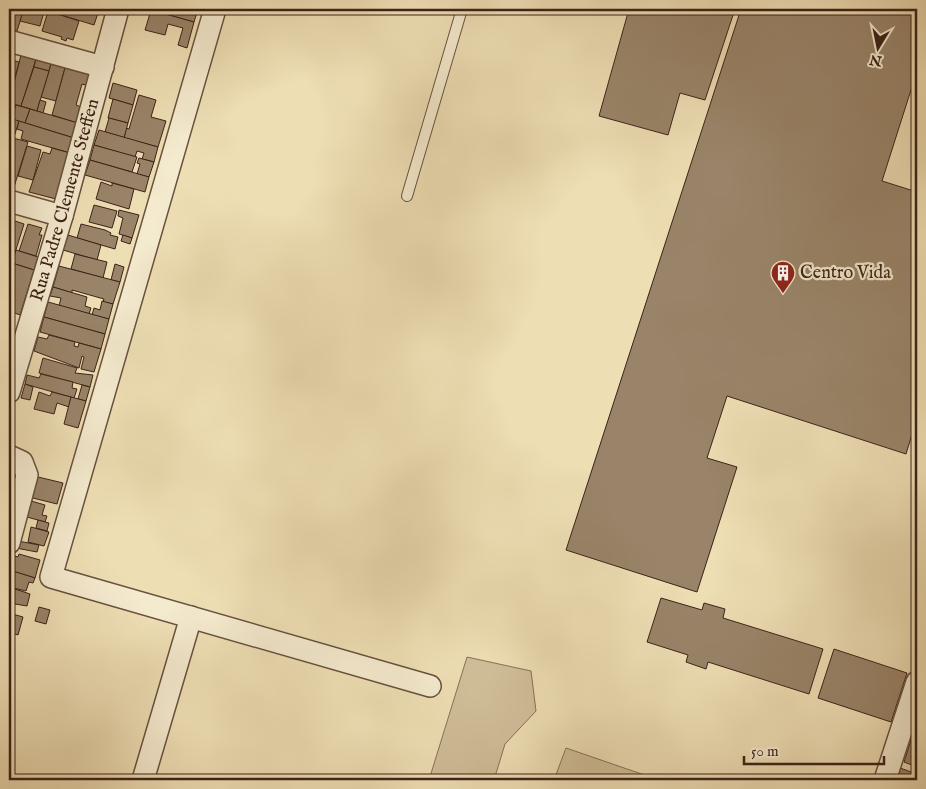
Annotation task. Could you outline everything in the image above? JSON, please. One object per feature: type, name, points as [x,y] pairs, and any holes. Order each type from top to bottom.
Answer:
[{"type":"street","name":"Rua Padre Clemente Steffen","points":[[9,392],[17,332],[62,216],[118,9]]},
{"type":"street","points":[[215,9],[51,577],[430,686]]},
{"type":"street","points":[[9,41],[103,67]]},
{"type":"street","points":[[9,201],[62,216]]},
{"type":"street","points":[[9,456],[22,462],[26,468],[27,475],[9,543]]},
{"type":"street","points":[[143,780],[190,617]]},
{"type":"street","points":[[885,780],[917,682]]},
{"type":"lane","points":[[407,196],[462,9]]},
{"type":"shaded area","points":[[467,657],[531,671],[536,711],[505,744],[494,780],[429,780]]},
{"type":"shaded area","points":[[566,748],[659,780],[554,780]]},
{"type":"building","points":[[9,9],[24,9],[17,31],[11,29],[14,17],[9,15]]},
{"type":"building","points":[[24,9],[48,9],[47,13],[44,12],[40,26],[20,21]]},
{"type":"building","points":[[60,9],[99,10],[94,25],[58,14]]},
{"type":"building","points":[[147,9],[198,9],[194,22]]},
{"type":"building","points":[[629,9],[735,9],[705,100],[680,93],[668,135],[599,116]]},
{"type":"building","name":"Centro Vida","points":[[741,9],[917,9],[917,71],[882,181],[917,192],[917,418],[906,454],[727,396],[707,458],[737,467],[697,592],[566,550]]},
{"type":"building","points":[[151,10],[194,22],[187,48],[178,45],[183,28],[168,24],[165,35],[145,30]]},
{"type":"building","points":[[48,11],[79,21],[73,40],[67,38],[66,41],[61,39],[62,37],[42,31]]},
{"type":"building","points":[[21,55],[36,59],[21,106],[9,103]]},
{"type":"building","points":[[9,59],[19,62],[9,99]]},
{"type":"building","points":[[36,59],[51,64],[49,71],[34,67]]},
{"type":"building","points":[[51,64],[65,68],[56,101],[41,97]]},
{"type":"building","points":[[34,67],[49,71],[37,111],[21,106]]},
{"type":"building","points":[[65,68],[91,75],[88,86],[82,84],[76,105],[81,107],[77,123],[52,115]]},
{"type":"building","points":[[113,83],[137,90],[133,105],[109,98]]},
{"type":"building","points":[[139,95],[156,100],[151,117],[166,121],[158,147],[124,138],[126,128],[129,129]]},
{"type":"building","points":[[113,99],[133,105],[128,123],[108,118]]},
{"type":"building","points":[[40,100],[46,102],[43,113],[37,111]]},
{"type":"building","points":[[9,103],[13,104],[9,119]]},
{"type":"building","points":[[16,105],[30,109],[25,123],[11,119]]},
{"type":"building","points":[[30,109],[78,123],[74,138],[25,123]]},
{"type":"building","points":[[9,118],[19,121],[14,137],[9,135]]},
{"type":"building","points":[[109,118],[128,123],[124,138],[105,132]]},
{"type":"building","points":[[19,121],[74,138],[70,153],[21,139],[23,131],[17,129]]},
{"type":"building","points":[[99,130],[158,147],[154,162],[142,159],[144,153],[137,151],[135,157],[94,145]]},
{"type":"building","points":[[9,135],[13,137],[9,152]]},
{"type":"building","points":[[13,138],[28,142],[14,187],[9,185],[9,152]]},
{"type":"building","points":[[94,145],[137,157],[132,172],[90,160]]},
{"type":"building","points":[[27,146],[41,150],[33,180],[18,176]]},
{"type":"building","points":[[52,148],[70,153],[56,199],[29,192],[43,152],[50,154]]},
{"type":"building","points":[[139,158],[154,162],[149,177],[137,174],[140,164],[137,163]]},
{"type":"building","points":[[90,160],[149,177],[145,192],[85,175]]},
{"type":"building","points":[[101,182],[112,186],[112,183],[134,189],[129,209],[96,199]]},
{"type":"building","points":[[94,205],[117,211],[112,228],[89,222]]},
{"type":"building","points":[[119,210],[139,215],[132,238],[119,234],[123,218],[118,216]]},
{"type":"building","points":[[9,219],[24,224],[14,256],[9,255]]},
{"type":"building","points":[[28,224],[42,228],[36,256],[19,251]]},
{"type":"building","points":[[81,224],[105,230],[111,233],[110,235],[118,237],[115,249],[77,238]]},
{"type":"building","points":[[68,235],[101,245],[97,260],[63,250]]},
{"type":"building","points":[[123,235],[132,238],[130,244],[121,241]]},
{"type":"building","points":[[16,250],[38,257],[34,270],[12,263]]},
{"type":"building","points":[[75,254],[107,262],[103,278],[71,269]]},
{"type":"building","points":[[12,263],[34,270],[20,315],[9,311],[9,275]]},
{"type":"building","points":[[115,264],[124,267],[120,282],[111,280]]},
{"type":"building","points":[[59,266],[120,282],[113,304],[103,302],[104,299],[53,287]]},
{"type":"building","points":[[53,287],[87,297],[85,306],[91,308],[89,314],[59,306],[61,298],[50,296]]},
{"type":"building","points":[[102,301],[113,304],[109,319],[92,315],[94,308],[100,310]]},
{"type":"building","points":[[48,302],[109,319],[105,334],[44,317]]},
{"type":"building","points":[[44,317],[105,334],[101,349],[40,332]]},
{"type":"building","points":[[49,335],[75,342],[74,346],[78,347],[79,343],[101,349],[94,372],[81,369],[84,357],[82,356],[79,368],[34,351],[38,337],[47,339]]},
{"type":"building","points":[[43,358],[77,368],[75,373],[93,375],[90,387],[39,373]]},
{"type":"building","points":[[41,374],[73,382],[72,388],[77,389],[74,398],[25,384],[27,375],[39,378]]},
{"type":"building","points":[[25,384],[33,387],[30,400],[21,398]]},
{"type":"building","points":[[82,385],[90,387],[86,401],[78,399]]},
{"type":"building","points":[[39,392],[50,396],[52,392],[71,397],[69,407],[57,403],[54,414],[34,409]]},
{"type":"building","points":[[71,397],[86,401],[78,428],[64,424]]},
{"type":"building","points":[[9,473],[14,474],[9,495]]},
{"type":"building","points":[[34,476],[63,483],[57,504],[29,497]]},
{"type":"building","points":[[31,501],[45,505],[42,515],[47,516],[45,522],[27,517]]},
{"type":"building","points":[[38,520],[49,523],[47,531],[36,528]]},
{"type":"building","points":[[31,527],[49,532],[44,546],[28,542]]},
{"type":"building","points":[[18,541],[39,545],[37,552],[16,548]]},
{"type":"building","points":[[19,554],[40,560],[35,578],[9,570],[12,555],[18,557]]},
{"type":"building","points":[[13,571],[35,578],[33,583],[29,582],[26,591],[9,587]]},
{"type":"building","points":[[9,587],[30,594],[27,606],[9,603]]},
{"type":"building","points":[[661,598],[702,610],[704,603],[725,609],[723,618],[823,649],[809,694],[708,662],[706,669],[686,662],[688,655],[647,642]]},
{"type":"building","points":[[39,607],[50,610],[46,624],[35,621]]},
{"type":"building","points":[[9,613],[23,617],[18,635],[9,632]]},
{"type":"building","points":[[9,644],[13,646],[9,660]]},
{"type":"building","points":[[834,649],[907,673],[891,722],[818,698]]},
{"type":"building","points":[[917,716],[917,730],[913,729]]},
{"type":"building","points":[[912,737],[917,739],[917,767],[904,762]]},
{"type":"building","points":[[900,768],[917,774],[917,780],[896,779]]},
{"type":"place","name":"Centro Vida","points":[[783,294]]}]
